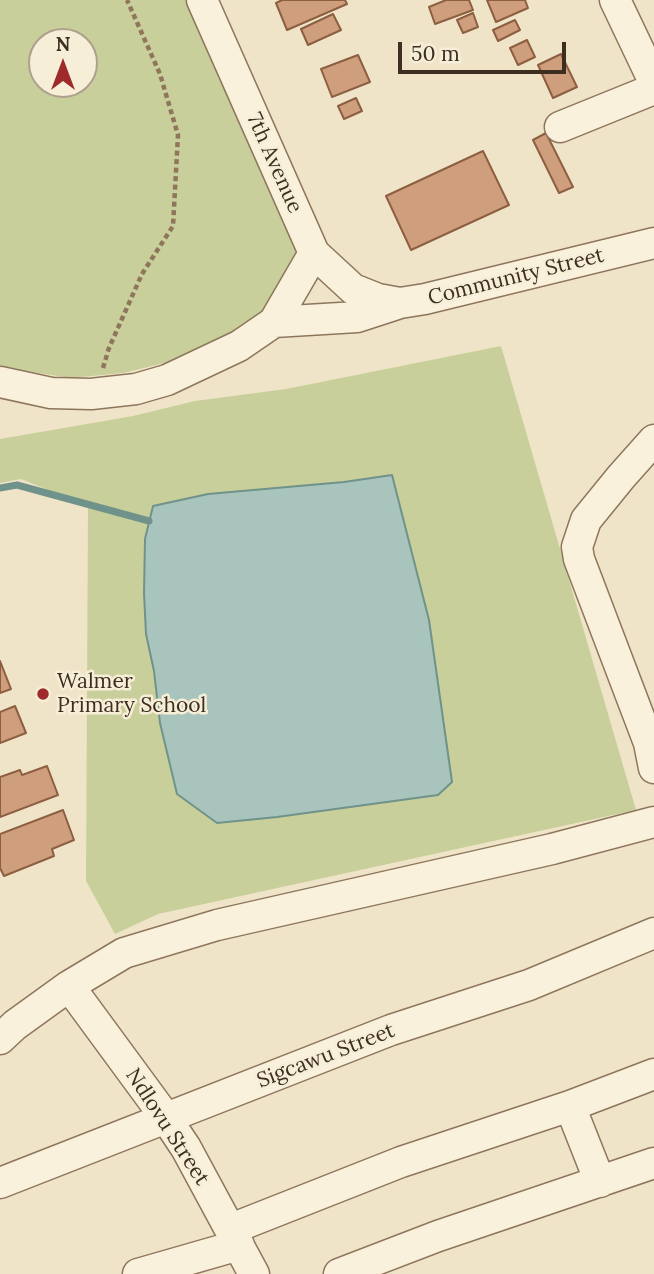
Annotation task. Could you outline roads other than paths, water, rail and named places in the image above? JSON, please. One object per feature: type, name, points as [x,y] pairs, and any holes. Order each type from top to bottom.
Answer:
[{"type":"street","name":"7th Avenue","points":[[202,0],[314,253],[353,289],[389,301]]},
{"type":"street","points":[[615,0],[654,82]]},
{"type":"street","points":[[560,127],[654,89]]},
{"type":"street","name":"Community Street","points":[[274,322],[357,317],[389,301],[425,299],[654,243]]},
{"type":"street","points":[[0,382],[51,393],[91,394],[136,389],[167,380],[239,346],[274,322],[314,253]]},
{"type":"street","points":[[654,440],[586,520],[577,547],[579,559],[649,743],[654,768]]},
{"type":"street","points":[[0,1039],[69,986],[124,953],[217,925],[552,849],[654,822]]},
{"type":"street","name":"Sigcawu Street","points":[[0,1183],[391,1030],[529,985],[654,933]]},
{"type":"street","name":"Ndlovu Street","points":[[69,986],[186,1148],[254,1274]]},
{"type":"street","points":[[138,1274],[235,1237],[401,1162],[570,1106],[654,1074]]},
{"type":"street","points":[[570,1106],[600,1182]]},
{"type":"street","points":[[340,1274],[438,1236],[654,1163]]},
{"type":"water","points":[[392,475],[429,620],[452,782],[438,795],[217,823],[177,794],[160,723],[154,671],[146,634],[144,593],[145,539],[153,506],[208,494]]},
{"type":"waterway","points":[[0,488],[17,485],[149,521]]},
{"type":"place","name":"Walmer Primary School","points":[[43,694]]}]
